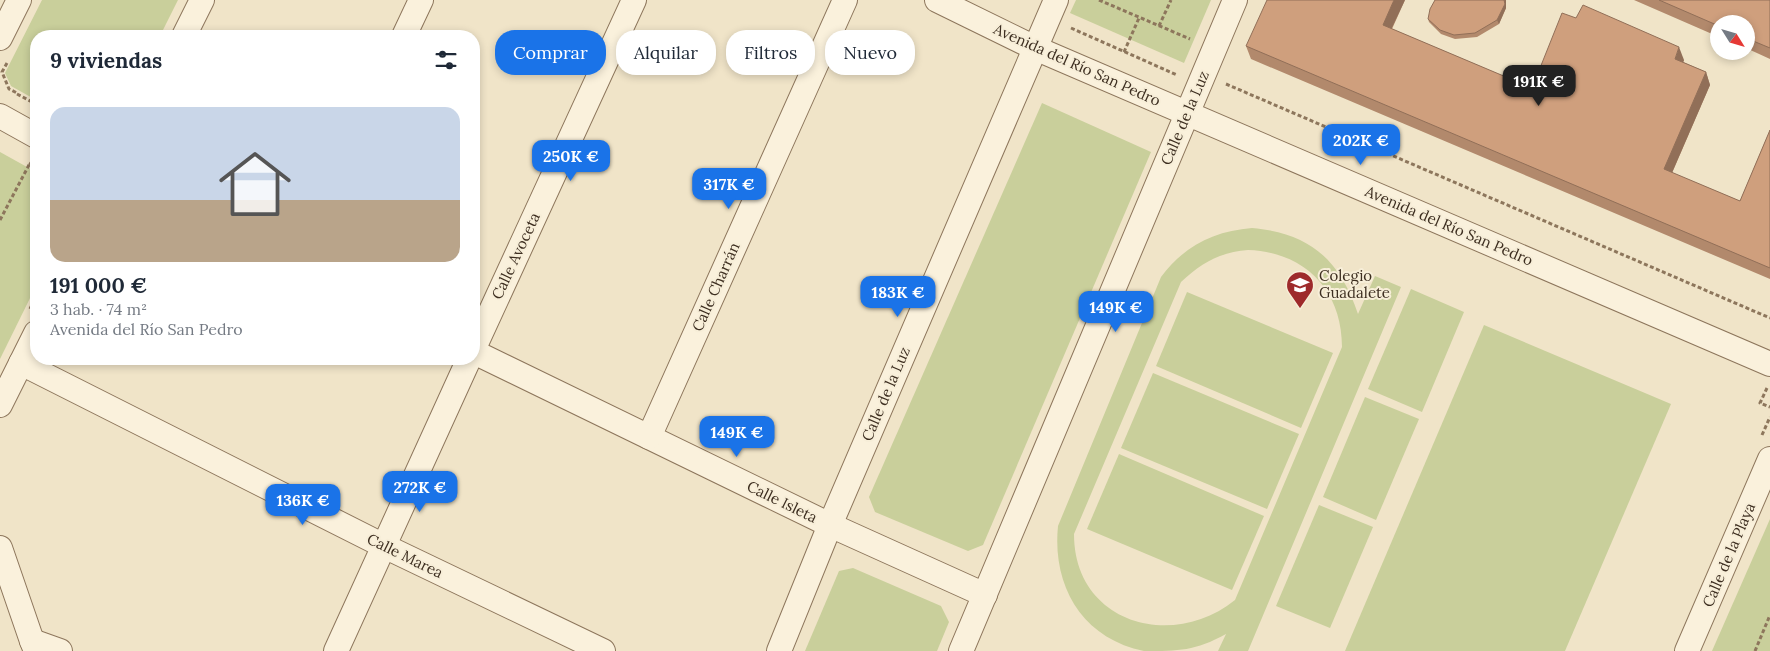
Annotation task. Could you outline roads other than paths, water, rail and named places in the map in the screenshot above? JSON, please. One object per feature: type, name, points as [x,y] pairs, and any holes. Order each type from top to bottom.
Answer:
[{"type":"street","points":[[0,38],[19,0]]},
{"type":"street","points":[[187,30],[202,0]]},
{"type":"street","points":[[407,30],[421,0]]},
{"type":"street","name":"Calle Avoceta","points":[[480,335],[634,0]]},
{"type":"street","name":"Calle Charrán","points":[[648,437],[845,0]]},
{"type":"street","name":"Avenida del Río San Pedro","points":[[937,0],[1035,48],[1770,364]]},
{"type":"street","name":"Calle de la Luz","points":[[779,651],[830,525],[1056,0]]},
{"type":"street","name":"Calle de la Luz","points":[[961,651],[1235,0]]},
{"type":"street","points":[[0,116],[30,133]]},
{"type":"street","points":[[0,404],[30,345]]},
{"type":"street","name":"Calle Isleta","points":[[480,355],[830,525],[985,595]]},
{"type":"street","name":"Calle Marea","points":[[21,363],[384,546],[603,651]]},
{"type":"street","points":[[336,651],[466,365]]},
{"type":"street","name":"Calle de la Playa","points":[[1687,651],[1770,459]]},
{"type":"street","points":[[0,548],[34,646],[60,651]]},
{"type":"place","name":"Colegio Guadalete","points":[[1300,309]]}]
